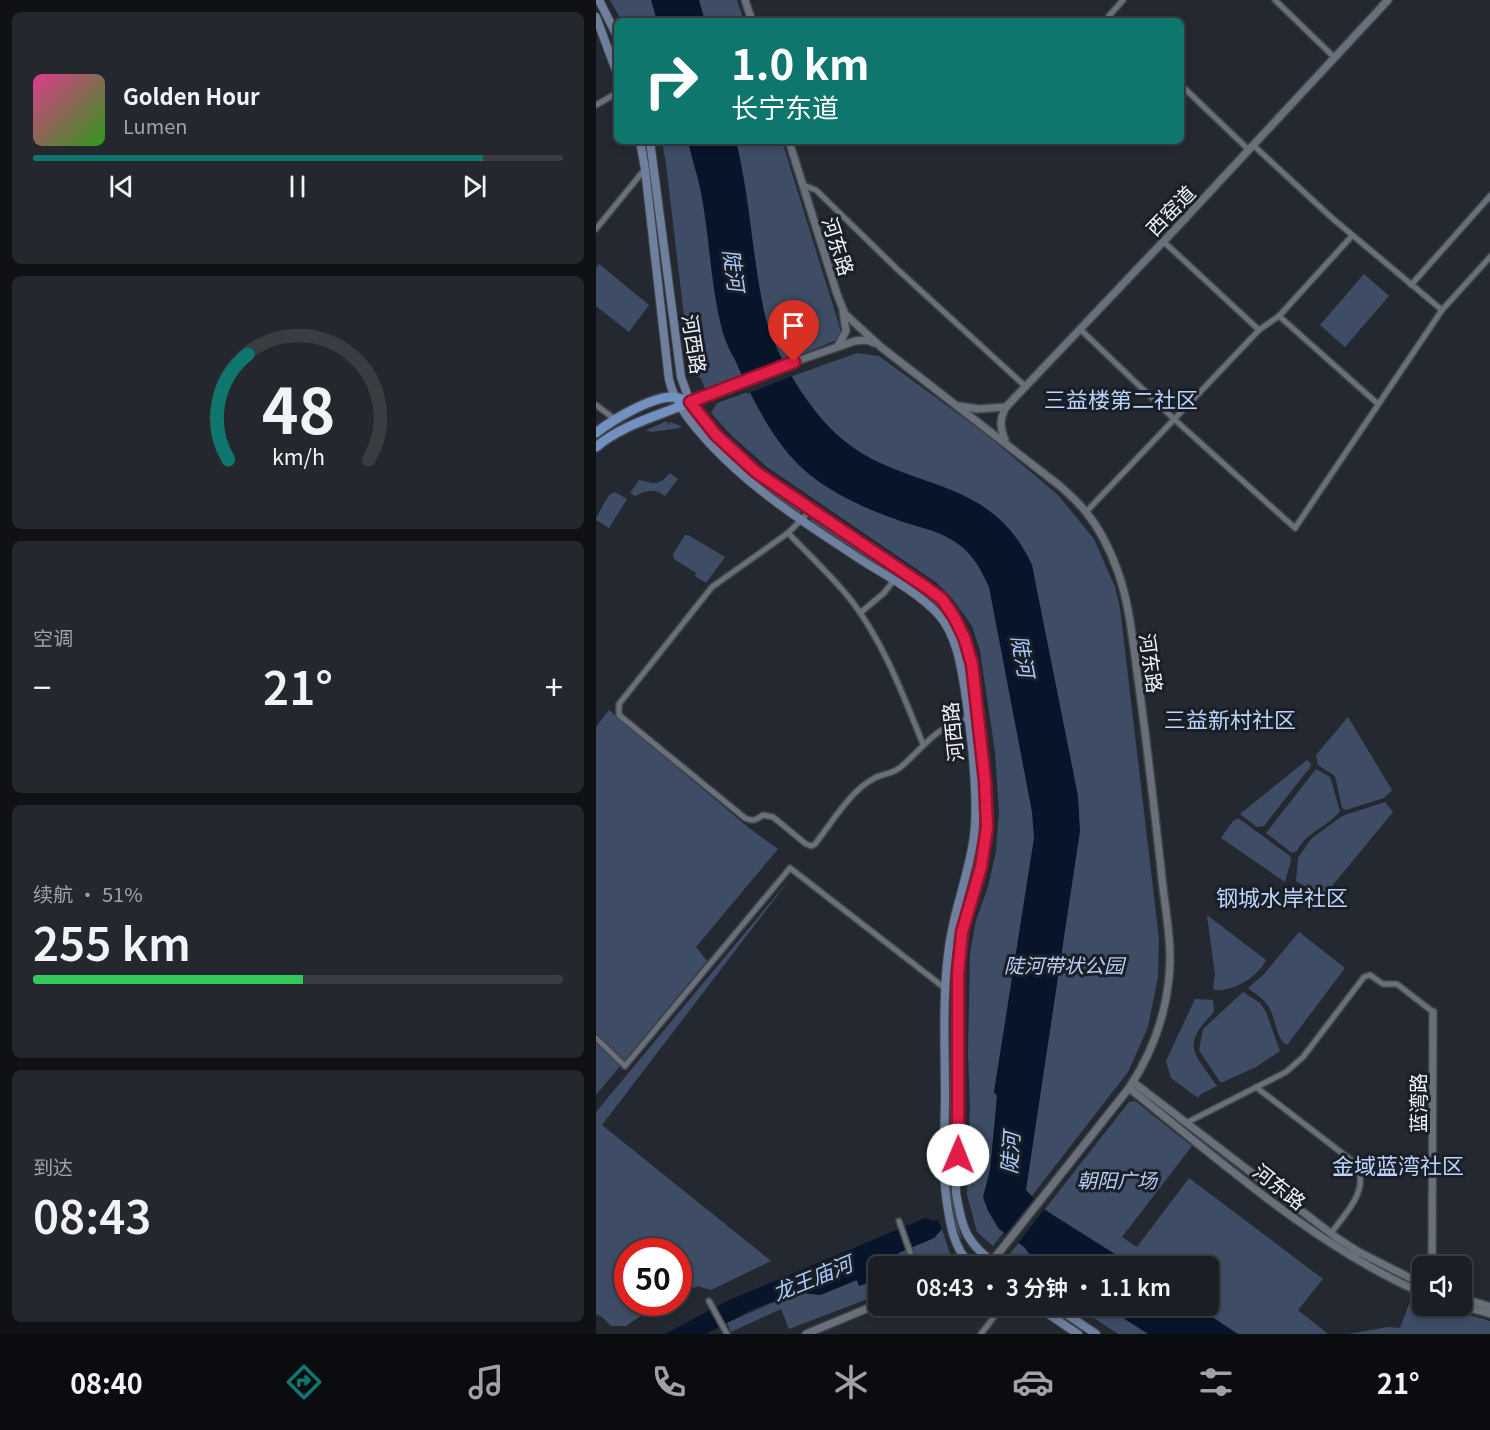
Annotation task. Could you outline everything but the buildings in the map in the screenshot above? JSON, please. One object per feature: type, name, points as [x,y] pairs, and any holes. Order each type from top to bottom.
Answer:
[{"type":"main road","points":[[599,0],[614,30]]},
{"type":"main road","points":[[596,18],[614,66]]},
{"type":"main road","name":"河西路","points":[[641,144],[669,380],[679,407],[726,461],[800,520],[918,596],[939,615],[950,632],[959,658],[968,719],[974,786],[974,834],[952,929],[946,989],[945,1193],[956,1241],[963,1256]]},
{"type":"main road","name":"河西路","points":[[650,144],[681,377],[690,402],[716,435],[756,472],[942,599],[964,637],[972,664],[983,757],[987,827],[981,867],[962,932],[958,974],[956,1193],[970,1242],[982,1256]]},
{"type":"main road","points":[[596,433],[616,420],[659,399],[674,397],[690,402]]},
{"type":"main road","points":[[596,447],[620,431],[690,402]]},
{"type":"main road","points":[[968,719],[978,715]]},
{"type":"main road","points":[[1051,1316],[1078,1334]]},
{"type":"main road","points":[[1069,1316],[1096,1334]]},
{"type":"street","points":[[745,0],[751,18]]},
{"type":"street","points":[[1111,18],[1109,16],[1123,0]]},
{"type":"street","points":[[1275,0],[1334,57]]},
{"type":"street","name":"西窑道","points":[[1006,407],[1388,0]]},
{"type":"street","points":[[1184,88],[1352,236],[1442,310]]},
{"type":"street","points":[[596,105],[614,95]]},
{"type":"street","name":"河东路","points":[[790,144],[843,310],[881,347],[1006,442],[1060,486],[1086,512],[1106,545],[1118,572],[1128,611],[1152,782],[1171,951],[1169,981],[1157,1034],[1131,1085],[997,1256]]},
{"type":"street","points":[[596,229],[645,169]]},
{"type":"street","points":[[803,185],[816,190],[896,268],[1025,386]]},
{"type":"street","points":[[1410,285],[1490,195]]},
{"type":"street","points":[[1086,512],[1259,330],[1279,316],[1352,236]]},
{"type":"street","points":[[1163,241],[1259,330]]},
{"type":"street","points":[[1080,329],[1295,528],[1442,310],[1490,256]]},
{"type":"street","points":[[838,346],[845,331],[843,310]]},
{"type":"street","points":[[1279,316],[1378,404]]},
{"type":"street","name":"河东路","points":[[690,402],[855,341],[867,340],[881,347]]},
{"type":"street","points":[[596,405],[616,420]]},
{"type":"street","points":[[960,406],[978,409],[1006,407]]},
{"type":"street","points":[[1006,407],[1000,417],[1006,442]]},
{"type":"street","points":[[811,510],[788,533],[712,588],[619,704],[619,715],[745,818],[751,821],[763,815],[773,817],[811,846],[815,844],[850,798],[873,778],[893,773],[923,744],[954,722],[968,719]]},
{"type":"street","points":[[788,533],[827,574],[860,614],[890,666],[923,744]]},
{"type":"street","points":[[860,614],[884,593],[894,580]]},
{"type":"street","points":[[596,1038],[625,1066],[790,868],[946,989]]},
{"type":"street","points":[[1186,1123],[1286,1071],[1303,1057],[1364,977],[1370,975],[1383,984],[1397,984],[1433,1012]]},
{"type":"street","name":"蓝湾路","points":[[1432,1256],[1433,1012]]},
{"type":"street","name":"河东路","points":[[1131,1085],[1186,1123],[1357,1251],[1412,1279]]},
{"type":"street","name":"河东路","points":[[1131,1085],[1306,1226],[1374,1270],[1412,1288]]},
{"type":"street","points":[[1256,1087],[1355,1163],[1360,1170],[1360,1190],[1356,1201],[1331,1233]]},
{"type":"street","points":[[899,1221],[912,1256]]},
{"type":"street","points":[[709,1301],[726,1332]]},
{"type":"street","points":[[1472,1301],[1490,1306]]},
{"type":"street","points":[[806,1334],[868,1308]]},
{"type":"street","points":[[1472,1309],[1490,1314]]},
{"type":"street","points":[[981,1334],[995,1316]]},
{"type":"green space","points":[[610,0],[737,0],[743,18],[620,18]]},
{"type":"green space","points":[[663,144],[783,144],[840,328],[841,334],[837,340],[713,390],[705,388],[700,377],[697,377],[690,367]]},
{"type":"green space","points":[[599,264],[649,305],[629,332],[596,306],[596,268]]},
{"type":"green space","points":[[1364,274],[1389,296],[1345,347],[1320,325]]},
{"type":"green space","name":"陡河带状公园","points":[[857,353],[879,356],[987,435],[1058,495],[1094,539],[1115,587],[1120,608],[1159,939],[1158,977],[1148,1027],[1128,1072],[993,1246],[977,1232],[967,1195],[970,1107],[968,1053],[970,954],[976,920],[988,887],[996,851],[999,812],[995,752],[980,651],[972,626],[952,598],[937,583],[767,467],[731,435],[711,413],[717,403]]},
{"type":"green space","points":[[667,421],[669,426],[670,422],[681,428],[651,432],[646,430]]},
{"type":"green space","points":[[699,422],[762,481],[801,508],[800,515],[757,484],[700,427]]},
{"type":"green space","points":[[670,473],[678,479],[665,496],[654,491],[646,491],[635,496],[630,493],[639,480],[656,483]]},
{"type":"green space","points":[[615,492],[627,499],[609,528],[596,518],[609,495]]},
{"type":"green space","points":[[815,516],[925,591],[947,613],[963,644],[973,712],[960,649],[948,624],[939,612],[927,598],[809,521]]},
{"type":"green space","points":[[685,535],[725,557],[706,583],[695,576],[696,573],[674,559],[673,554]]},
{"type":"green space","points":[[609,710],[749,828],[778,849],[696,947],[707,961],[596,1095],[596,727]]},
{"type":"green space","points":[[1348,717],[1392,790],[1384,798],[1346,810],[1342,808],[1335,776],[1318,765],[1316,755]]},
{"type":"green space","points":[[976,722],[983,827],[976,873],[959,931],[955,962],[953,1202],[962,1241],[955,1226],[949,1190],[951,972],[957,921],[973,867],[978,838],[979,806],[972,723]]},
{"type":"green space","points":[[1307,760],[1311,766],[1264,826],[1257,827],[1240,814]]},
{"type":"green space","points":[[1316,769],[1330,777],[1340,811],[1292,853],[1266,833]]},
{"type":"green space","points":[[1385,802],[1393,812],[1323,897],[1296,881],[1298,858],[1311,839],[1342,816]]},
{"type":"green space","points":[[1238,818],[1290,856],[1285,882],[1221,838],[1233,821]]},
{"type":"green space","points":[[793,875],[602,1125],[771,1261],[711,1290],[698,1286],[692,1289],[692,1238],[614,1238],[614,1316],[641,1316],[626,1326],[611,1326],[596,1314],[596,1112]]},
{"type":"green space","points":[[1207,915],[1266,960],[1251,977],[1229,989],[1214,990],[1215,975]]},
{"type":"green space","points":[[1299,932],[1345,968],[1287,1045],[1278,1034],[1269,1007],[1248,988],[1264,974]]},
{"type":"green space","points":[[1243,992],[1260,1003],[1266,1012],[1280,1051],[1256,1067],[1220,1082],[1199,1050],[1203,1029]]},
{"type":"green space","points":[[1195,999],[1213,1000],[1214,1012],[1197,1033],[1194,1049],[1217,1086],[1198,1098],[1171,1078],[1166,1061]]},
{"type":"green space","name":"朝阳广场","points":[[1135,1101],[1192,1146],[1122,1237],[1137,1247],[1189,1178],[1323,1279],[1298,1310],[1328,1334],[1118,1334],[1091,1316],[1219,1316],[1219,1256],[1008,1256],[1129,1102]]},
{"type":"green space","points":[[942,1229],[950,1256],[899,1256],[898,1253],[934,1238]]},
{"type":"green space","points":[[857,1280],[859,1286],[868,1283],[868,1299],[789,1329],[781,1309],[731,1332],[727,1323],[797,1292],[820,1295]]},
{"type":"green space","points":[[1411,1299],[1412,1316],[1472,1316],[1490,1321],[1490,1334],[1348,1334],[1388,1327],[1400,1328]]},
{"type":"water","points":[[651,0],[699,0],[704,18],[656,18]]},
{"type":"water","name":"陡河","points":[[689,144],[737,144],[768,326],[782,359],[812,407],[834,432],[860,452],[887,466],[967,497],[992,513],[1014,534],[1032,565],[1078,796],[1080,831],[1026,1190],[1044,1209],[1118,1256],[1031,1256],[1024,1247],[999,1229],[983,1197],[990,1170],[997,1096],[994,1092],[1034,838],[1032,812],[989,587],[973,558],[951,539],[884,515],[840,495],[810,475],[786,451],[750,393],[723,333],[716,300],[705,215]]},
{"type":"water","name":"龙王庙河","points":[[925,1218],[938,1220],[942,1229],[934,1238],[898,1253],[899,1256],[868,1256],[868,1283],[859,1286],[857,1280],[820,1295],[797,1292],[751,1310],[706,1334],[665,1334],[727,1301]]},
{"type":"water","points":[[1120,1316],[1211,1316],[1238,1334],[1148,1334]]},
{"type":"pier","points":[[787,360],[794,375],[747,394],[740,378]]},
{"type":"pier","points":[[1036,1196],[1046,1207],[1016,1246],[1004,1236]]},
{"type":"district","name":"三益楼第二社区","points":[[1121,398]]},
{"type":"district","name":"三益新村社区","points":[[1230,718]]},
{"type":"district","name":"钢城水岸社区","points":[[1282,896]]},
{"type":"district","name":"金域蓝湾社区","points":[[1398,1164]]},
{"type":"route","points":[[794,362],[690,402],[716,435],[756,472],[942,599],[964,637],[972,664],[983,757],[987,827],[981,867],[962,932],[958,974],[958,1155]]}]
